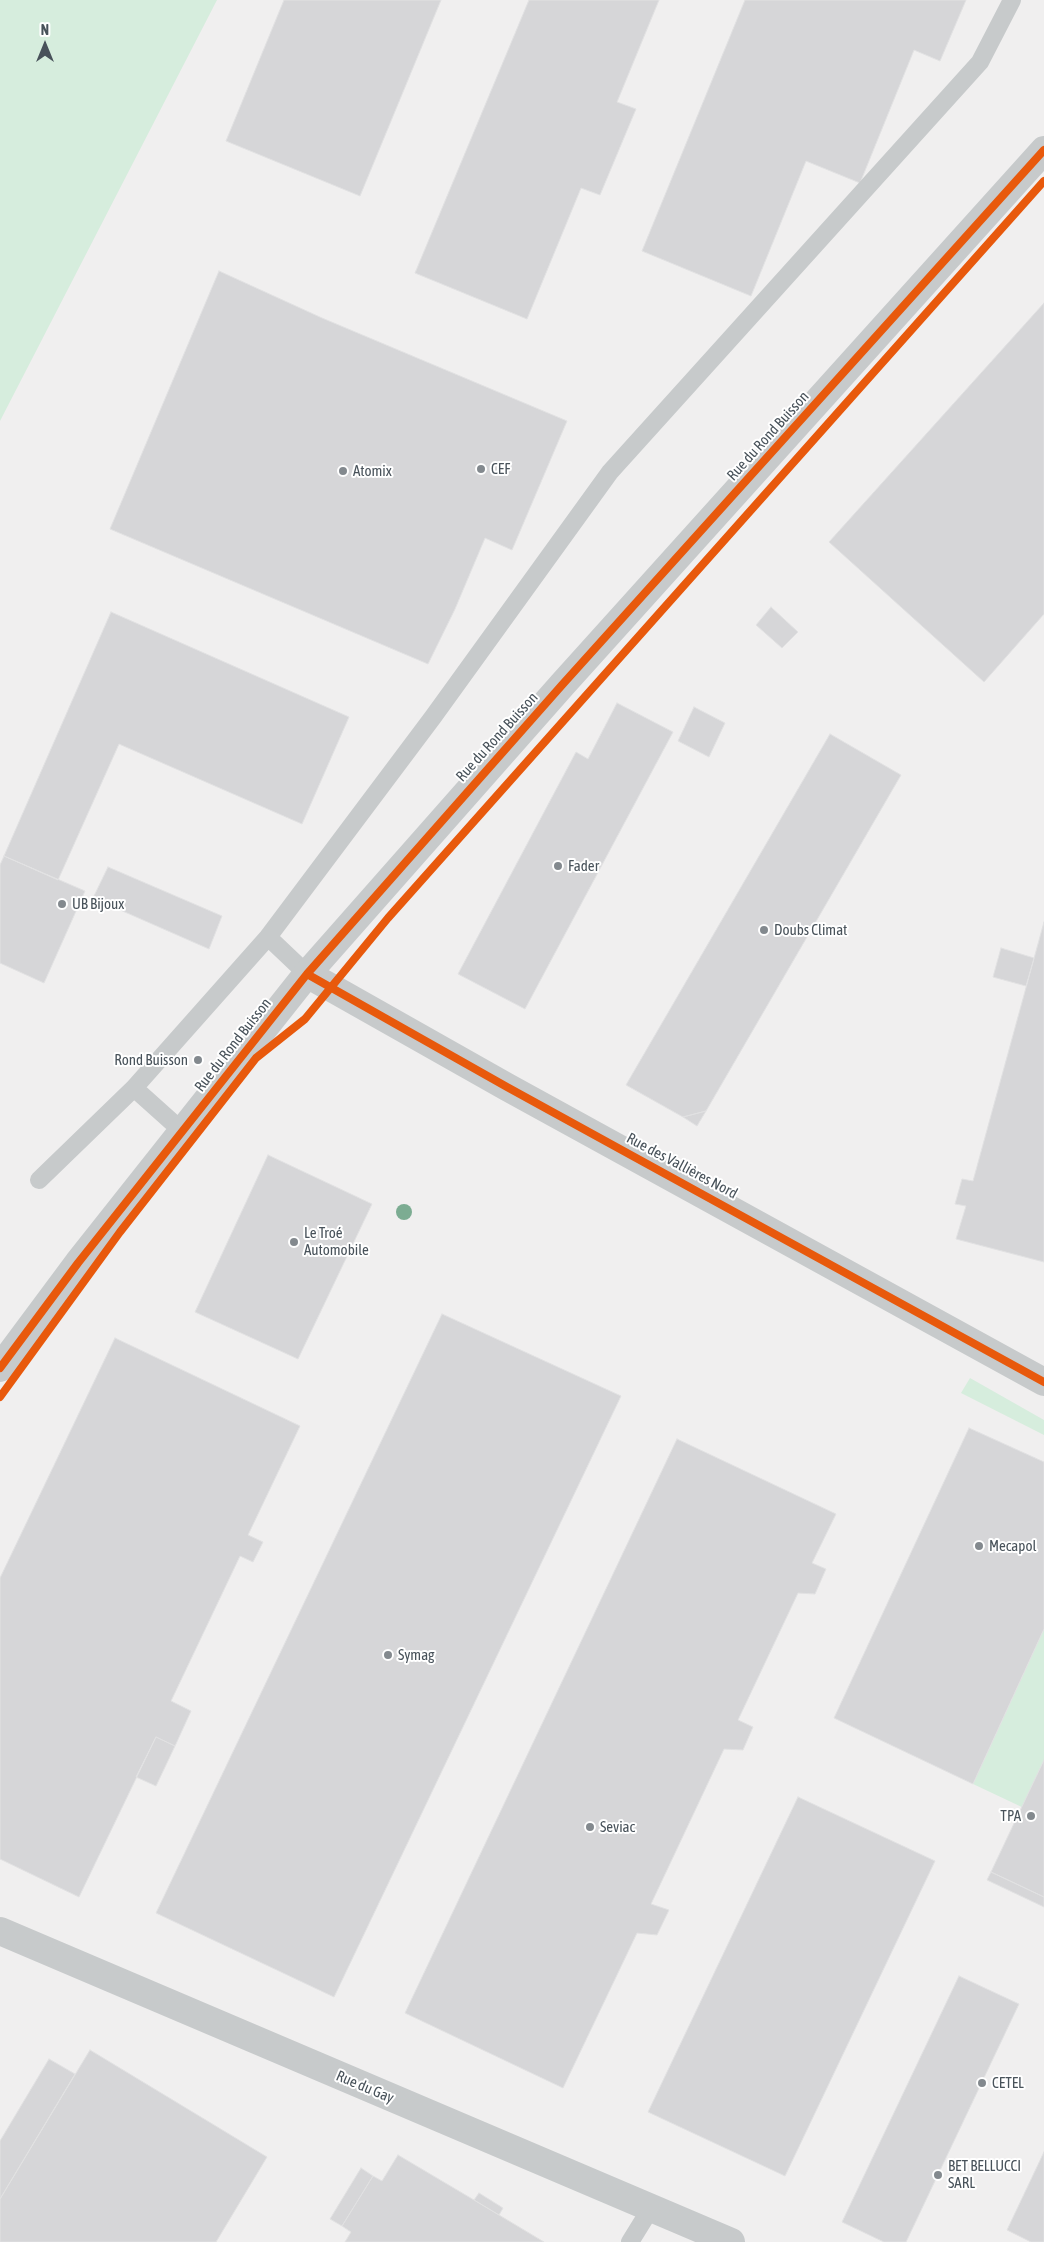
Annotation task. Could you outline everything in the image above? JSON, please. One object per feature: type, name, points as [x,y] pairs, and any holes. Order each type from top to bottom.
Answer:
[{"type":"street","name":"Rue du Rond Buisson","points":[[0,1368],[78,1263],[307,974],[562,685],[1044,150]]},
{"type":"street","name":"Rue des Vallières Nord","points":[[307,974],[507,1087],[1044,1382]]},
{"type":"street","name":"Rue du Gay","points":[[0,1931],[731,2242]]},
{"type":"lane","points":[[39,1180],[134,1088],[268,937],[433,717],[610,472],[980,62],[1012,0]]},
{"type":"lane","points":[[268,937],[307,974]]},
{"type":"lane","points":[[134,1088],[182,1131]]},
{"type":"lane","points":[[630,2242],[651,2208]]},
{"type":"green space","points":[[0,0],[217,0],[0,421]]},
{"type":"green space","points":[[970,1378],[1044,1420],[1044,1435],[961,1393]]},
{"type":"green space","points":[[1044,1629],[1044,1769],[1026,1809],[973,1784]]},
{"type":"building","points":[[284,0],[441,0],[360,196],[226,141]]},
{"type":"building","points":[[529,0],[659,0],[617,102],[636,109],[600,195],[581,188],[527,319],[415,273]]},
{"type":"building","points":[[745,0],[966,0],[940,61],[914,50],[860,183],[806,161],[751,296],[642,251]]},
{"type":"building","points":[[219,271],[322,318],[567,421],[512,550],[485,538],[455,609],[428,664],[110,529]]},
{"type":"building","points":[[1044,303],[1044,614],[984,682],[829,542]]},
{"type":"building","points":[[771,607],[798,632],[782,648],[756,625]]},
{"type":"building","points":[[111,612],[349,717],[302,824],[119,744],[58,880],[4,856]]},
{"type":"building","name":"Fader","points":[[617,703],[673,732],[525,1009],[458,974],[576,752],[588,759]]},
{"type":"building","points":[[694,707],[725,723],[709,757],[678,741]]},
{"type":"building","name":"Doubs Climat","points":[[830,734],[901,775],[706,1111],[683,1117],[626,1085]]},
{"type":"building","points":[[4,856],[85,891],[44,983],[0,963],[0,865]]},
{"type":"building","points":[[108,867],[222,916],[209,949],[93,898]]},
{"type":"building","points":[[1044,922],[1044,1262],[956,1239],[966,1206],[955,1204],[962,1179],[973,1181]]},
{"type":"building","points":[[1001,948],[1034,958],[1026,986],[993,977]]},
{"type":"building","points":[[706,1111],[697,1126],[683,1117]]},
{"type":"building","points":[[268,1155],[372,1204],[298,1359],[195,1312]]},
{"type":"building","name":"Symag","points":[[442,1314],[621,1396],[334,1997],[156,1913]]},
{"type":"building","points":[[115,1338],[300,1426],[248,1535],[263,1542],[253,1562],[240,1556],[171,1701],[191,1711],[175,1746],[156,1737],[79,1897],[0,1859],[0,1578]]},
{"type":"building","name":"Mecapol","points":[[969,1428],[1044,1462],[1044,1629],[973,1784],[834,1718]]},
{"type":"building","name":"Seviac","points":[[677,1439],[836,1514],[812,1563],[826,1569],[815,1594],[798,1593],[738,1720],[753,1727],[743,1750],[724,1749],[651,1904],[669,1910],[657,1935],[637,1933],[563,2088],[405,2013]]},
{"type":"building","points":[[156,1737],[175,1746],[156,1786],[136,1777]]},
{"type":"building","name":"TPA","points":[[1044,1760],[1044,1897],[991,1872]]},
{"type":"building","points":[[798,1797],[935,1861],[785,2176],[648,2112]]},
{"type":"building","points":[[991,1872],[1044,1897],[1044,1907],[987,1880]]},
{"type":"building","points":[[959,1976],[1019,2004],[906,2242],[884,2242],[842,2222]]},
{"type":"building","points":[[90,2050],[267,2157],[216,2242],[0,2242],[0,2199]]},
{"type":"building","points":[[49,2059],[75,2074],[0,2199],[0,2141]]},
{"type":"building","points":[[1044,2152],[1044,2242],[1031,2242],[1007,2230]]},
{"type":"building","points":[[398,2155],[544,2242],[345,2242],[351,2232],[342,2226],[373,2176],[382,2181]]},
{"type":"building","points":[[361,2168],[373,2176],[342,2226],[330,2219]]},
{"type":"building","points":[[479,2193],[503,2208],[499,2215],[474,2200]]},
{"type":"cycle path","points":[[0,1368],[78,1263],[307,974],[562,685],[1044,150]]},
{"type":"cycle path","points":[[0,1397],[120,1232],[256,1058],[305,1019],[388,918],[1044,181]]},
{"type":"cycle path","points":[[307,974],[507,1087],[1044,1382]]},
{"type":"place","name":"CEF","points":[[481,469]]},
{"type":"place","name":"Atomix","points":[[343,471]]},
{"type":"place","name":"Fader","points":[[558,866]]},
{"type":"place","name":"UB Bijoux","points":[[62,904]]},
{"type":"place","name":"Doubs Climat","points":[[764,930]]},
{"type":"place","name":"Rond Buisson","points":[[198,1060]]},
{"type":"place","name":"Le Troé Automobile","points":[[294,1242]]},
{"type":"place","name":"Mecapol","points":[[979,1546]]},
{"type":"place","name":"Symag","points":[[388,1655]]},
{"type":"place","name":"TPA","points":[[1031,1816]]},
{"type":"place","name":"Seviac","points":[[590,1827]]},
{"type":"place","name":"CETEL","points":[[982,2083]]},
{"type":"place","name":"BET BELLUCCI SARL","points":[[938,2175]]}]
